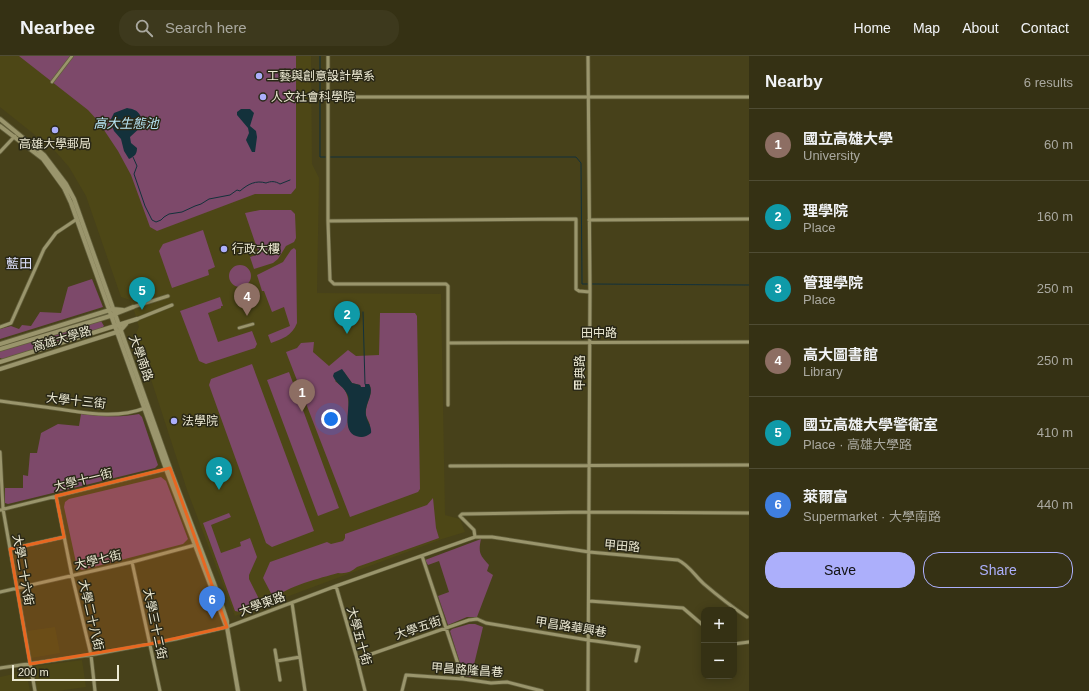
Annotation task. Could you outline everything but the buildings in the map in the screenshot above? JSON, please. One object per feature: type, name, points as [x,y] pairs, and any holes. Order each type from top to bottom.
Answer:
[{"type":"street","points":[[52,82],[72,56]]},
{"type":"street","points":[[328,56],[328,221],[330,280],[334,284],[446,284],[449,288],[448,405]]},
{"type":"street","name":"甲典路","points":[[588,56],[590,280],[588,691]]},
{"type":"street","points":[[328,97],[749,97]]},
{"type":"street","name":"大學南路","points":[[0,119],[44,155],[66,184],[168,469],[217,591],[227,621],[226,627],[238,691]]},
{"type":"street","name":"大學南路","points":[[0,126],[43,159],[54,172],[64,188],[79,218]]},
{"type":"street","points":[[0,152],[18,133]]},
{"type":"street","points":[[0,326],[11,324],[44,249],[56,233],[79,218]]},
{"type":"street","points":[[328,221],[576,219],[576,289],[579,291],[590,291]]},
{"type":"street","points":[[589,220],[749,219]]},
{"type":"street","points":[[133,307],[168,296]]},
{"type":"street","points":[[137,319],[172,305]]},
{"type":"street","name":"高雄大學路","points":[[0,349],[112,315],[133,307]]},
{"type":"street","name":"高雄大學路","points":[[0,344],[110,309],[124,310]]},
{"type":"street","name":"高雄大學路","points":[[0,362],[137,319]]},
{"type":"street","name":"高雄大學路","points":[[0,369],[118,332],[127,323]]},
{"type":"street","points":[[239,328],[252,324]]},
{"type":"street","name":"田中路","points":[[449,342],[749,342]]},
{"type":"street","name":"大學十三街","points":[[0,402],[111,414],[129,413],[146,407]]},
{"type":"street","name":"大學二十六街","points":[[0,452],[2,509],[35,691]]},
{"type":"street","points":[[450,466],[749,465]]},
{"type":"street","name":"大學十一街","points":[[2,509],[168,469]]},
{"type":"street","name":"大學二十八街","points":[[56,496],[72,576],[91,655],[95,691]]},
{"type":"street","points":[[475,537],[474,530],[460,516],[462,514],[589,512],[749,513]]},
{"type":"street","points":[[10,549],[64,536]]},
{"type":"street","name":"甲田路","points":[[475,537],[492,537],[589,552],[678,560],[687,566],[703,583],[747,617]]},
{"type":"street","name":"大學東路","points":[[0,668],[91,655],[176,640],[226,627],[475,537]]},
{"type":"street","name":"大學七街","points":[[0,592],[132,562],[197,544]]},
{"type":"street","points":[[422,556],[463,679]]},
{"type":"street","name":"大學三十二街","points":[[132,562],[160,691]]},
{"type":"street","name":"大學五十街","points":[[336,586],[365,691]]},
{"type":"street","points":[[589,601],[683,608],[701,623]]},
{"type":"street","points":[[292,603],[305,691]]},
{"type":"street","name":"大學五街","points":[[357,659],[469,620],[477,619],[486,622]]},
{"type":"street","name":"甲昌路華興巷","points":[[486,622],[588,640],[640,647],[636,661]]},
{"type":"street","points":[[737,644],[749,642]]},
{"type":"street","points":[[275,650],[280,680]]},
{"type":"street","points":[[277,661],[300,657]]},
{"type":"street","name":"甲昌路隆昌巷","points":[[402,691],[406,675],[463,679],[491,683],[507,682],[542,691]]},
{"type":"highlighted area","points":[[170,468],[227,627],[150,644],[30,664],[10,549],[64,537],[56,496]]},
{"type":"shaded area","points":[[0,56],[311,56],[312,164],[319,178],[317,293],[441,294],[445,515],[460,519],[465,532],[442,539],[235,616],[187,490],[136,333],[139,327],[133,307],[130,300],[121,297],[86,196],[69,167],[55,151],[0,107]]},
{"type":"shaded area","points":[[19,56],[296,56],[296,188],[291,194],[255,194],[157,231],[150,227],[131,175],[118,151],[98,121],[88,110]]},
{"type":"shaded area","points":[[260,210],[291,210],[295,214],[296,238],[294,242],[286,246],[278,259],[273,263],[254,269],[250,257],[259,254],[245,213]]},
{"type":"shaded area","points":[[203,230],[215,267],[208,270],[209,275],[172,288],[159,251],[163,244]]},
{"type":"shaded area","points":[[294,248],[296,250],[297,323],[289,334],[271,343],[268,335],[290,326],[284,307],[272,312],[264,291],[262,291],[257,275],[283,262]]},
{"type":"shaded area","points":[[240,265],[244,266],[250,272],[250,280],[244,286],[240,287],[236,286],[230,280],[229,276],[230,272],[236,266]]},
{"type":"shaded area","points":[[92,279],[103,307],[0,339],[0,329],[11,326],[19,329],[22,325],[31,326],[40,312],[61,313],[68,287]]},
{"type":"shaded area","points":[[220,297],[223,306],[208,313],[218,342],[252,331],[257,344],[255,348],[206,364],[199,361],[180,311]]},
{"type":"shaded area","points":[[380,313],[415,313],[417,316],[420,489],[418,492],[350,517],[286,352],[297,348],[301,343],[314,342],[313,352],[329,366],[348,350],[356,356],[379,355]],"holes":[[[344,372],[352,383],[360,385],[361,387],[365,387],[365,384],[369,384],[371,388],[366,407],[366,416],[370,425],[362,437],[350,430],[348,425],[347,395],[344,389],[335,381]]]},
{"type":"shaded area","points":[[101,321],[104,326],[100,329],[3,359],[0,358],[0,351]]},
{"type":"shaded area","points":[[252,364],[314,531],[272,547],[266,543],[209,385],[211,379]]},
{"type":"shaded area","points":[[289,372],[339,508],[318,516],[267,380]]},
{"type":"shaded area","points":[[81,414],[117,416],[139,414],[142,417],[158,465],[155,468],[8,504],[5,503],[5,488],[23,488],[23,475],[28,476],[30,453],[37,453],[41,433],[58,424],[79,426]]},
{"type":"shaded area","points":[[161,477],[166,481],[188,539],[183,544],[82,570],[77,567],[64,507],[65,502],[69,499]]},
{"type":"shaded area","points":[[433,498],[436,528],[439,538],[357,567],[348,572],[338,573],[295,586],[279,594],[274,599],[263,578],[270,562],[327,542],[331,544],[343,541],[345,534],[427,505]]},
{"type":"shaded area","points":[[229,513],[231,517],[211,525],[221,553],[241,546],[240,542],[250,538],[257,557],[249,575],[249,579],[262,605],[240,612],[235,611],[203,523]]},
{"type":"shaded area","points":[[481,539],[480,554],[489,565],[487,571],[493,575],[477,617],[467,617],[448,625],[438,596],[449,592],[439,561],[428,565],[425,560]]},
{"type":"shaded area","points":[[469,624],[475,624],[483,627],[471,677],[464,676],[450,631]]},
{"type":"shaded area","points":[[55,627],[60,653],[31,658],[27,631]]},
{"type":"shaded area","points":[[82,660],[86,687],[57,691],[37,691],[34,670],[36,666]]},
{"type":"shaded area","points":[[18,673],[28,681],[30,691],[0,691],[0,677]]},
{"type":"water","name":"高大生態池","points":[[127,108],[139,113],[143,125],[130,137],[131,143],[137,148],[137,152],[129,159],[124,151],[121,139],[114,131],[111,119],[114,113]]},
{"type":"water","points":[[241,109],[250,109],[254,113],[250,126],[256,131],[257,137],[255,152],[252,152],[246,140],[249,133],[248,128],[237,115],[237,112]]},
{"type":"water","points":[[342,369],[352,383],[360,385],[361,387],[365,387],[365,384],[369,384],[371,388],[366,411],[371,433],[366,436],[356,436],[351,433],[349,429],[348,396],[333,376],[334,373]]},
{"type":"waterway","points":[[320,56],[320,157],[326,157]]},
{"type":"waterway","points":[[133,157],[137,166],[134,174],[145,206],[152,220],[156,222],[169,214],[182,212],[209,199],[230,195],[237,190],[240,191],[252,183],[276,182],[280,184],[290,180]]},
{"type":"waterway","points":[[330,157],[576,157],[581,163],[582,284],[588,284]]},
{"type":"waterway","points":[[591,284],[749,285]]},
{"type":"waterway","points":[[363,312],[365,384]]},
{"type":"place","name":"工藝與創意設計學系","points":[[259,76]]},
{"type":"place","name":"人文社會科學院","points":[[263,97]]},
{"type":"place","name":"高雄大學郵局","points":[[55,130]]},
{"type":"place","name":"行政大樓","points":[[224,249]]},
{"type":"place","name":"國立高雄大學警衛室","points":[[142,310]]},
{"type":"place","name":"高大圖書館","points":[[247,316]]},
{"type":"place","name":"理學院","points":[[347,334]]},
{"type":"place","name":"國立高雄大學","points":[[302,412]]},
{"type":"place","name":"法學院","points":[[174,421]]},
{"type":"place","name":"管理學院","points":[[219,490]]},
{"type":"place","name":"萊爾富","points":[[212,619]]},
{"type":"district","name":"藍田","points":[[19,263]]}]
